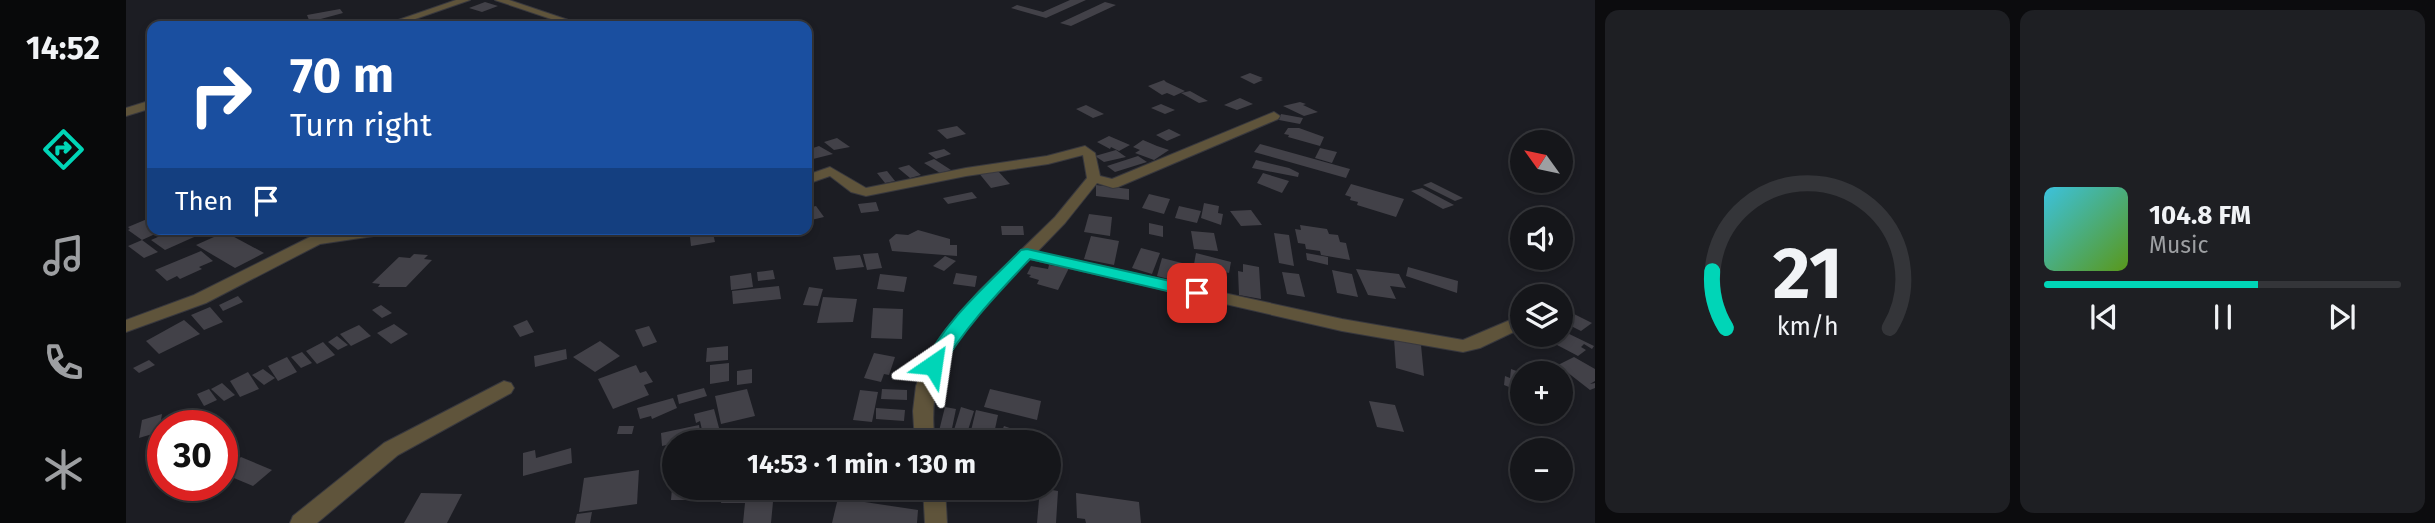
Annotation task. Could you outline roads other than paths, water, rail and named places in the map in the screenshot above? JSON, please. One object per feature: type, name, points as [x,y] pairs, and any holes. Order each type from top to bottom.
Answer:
[{"type":"street","points":[[401,21],[465,0]]},
{"type":"street","points":[[500,0],[565,21]]},
{"type":"street","points":[[126,113],[147,106]]},
{"type":"street","points":[[1094,178],[1113,184],[1274,116]]},
{"type":"street","points":[[812,178],[830,171],[838,174],[855,190],[866,192],[966,172],[1048,160],[1081,150],[1089,153],[1094,178]]},
{"type":"street","points":[[924,430],[923,407],[927,379],[940,351],[966,317],[1061,219],[1094,178]]},
{"type":"street","points":[[126,326],[200,299],[315,240],[342,235]]},
{"type":"street","points":[[1027,254],[1342,325],[1463,346],[1470,347],[1483,337],[1510,326]]},
{"type":"street","points":[[301,523],[391,449],[504,388]]},
{"type":"street","points":[[935,500],[936,523]]}]
